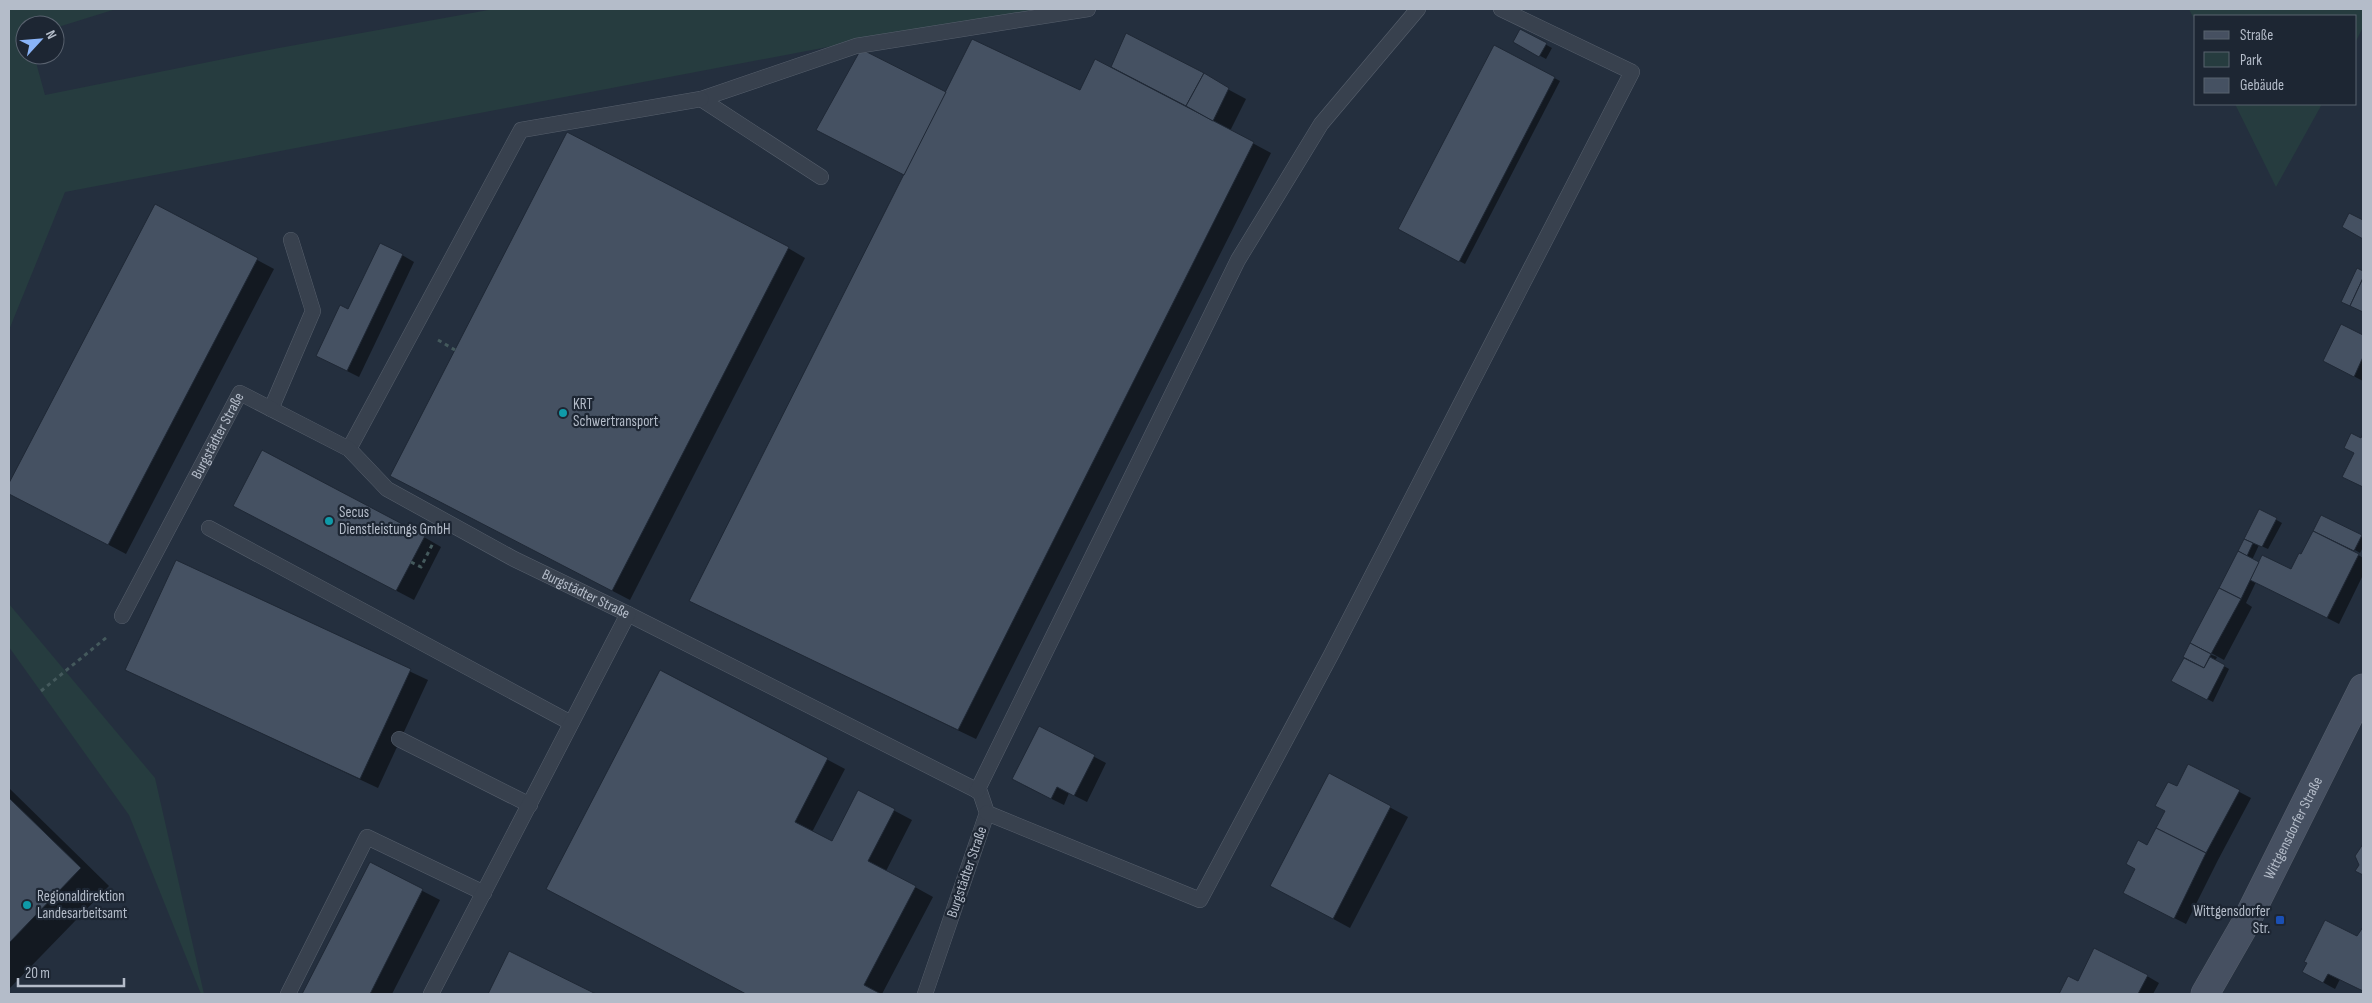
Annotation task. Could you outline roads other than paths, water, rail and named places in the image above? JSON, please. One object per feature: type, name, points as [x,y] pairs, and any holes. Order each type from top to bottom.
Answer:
[{"type":"street","name":"Wittgensdorfer Straße","points":[[2205,994],[2244,926],[2363,688]]},
{"type":"lane","points":[[349,449],[521,130],[701,99],[856,46],[1088,9]]},
{"type":"lane","points":[[977,791],[1238,260],[1321,124],[1418,9]]},
{"type":"lane","points":[[987,813],[1200,900],[1332,655],[1632,72],[1501,9]]},
{"type":"lane","points":[[701,99],[821,176]]},
{"type":"lane","points":[[271,409],[313,311],[291,240]]},
{"type":"lane","name":"Burgstädter Straße","points":[[122,616],[240,394],[349,449],[387,489],[514,559],[628,614],[980,792],[987,813],[925,994]]},
{"type":"lane","points":[[208,528],[571,723]]},
{"type":"lane","points":[[431,994],[628,614]]},
{"type":"lane","points":[[399,739],[530,805]]},
{"type":"lane","points":[[288,994],[366,837],[484,893]]},
{"type":"place","name":"KRT Schwertransport","points":[[563,413]]},
{"type":"place","name":"Secus Dienstleistungs GmbH","points":[[329,521]]},
{"type":"place","name":"Regionaldirektion Landesarbeitsamt","points":[[27,905]]},
{"type":"place","name":"Wittgensdorfer Str.","points":[[2280,920]]}]
